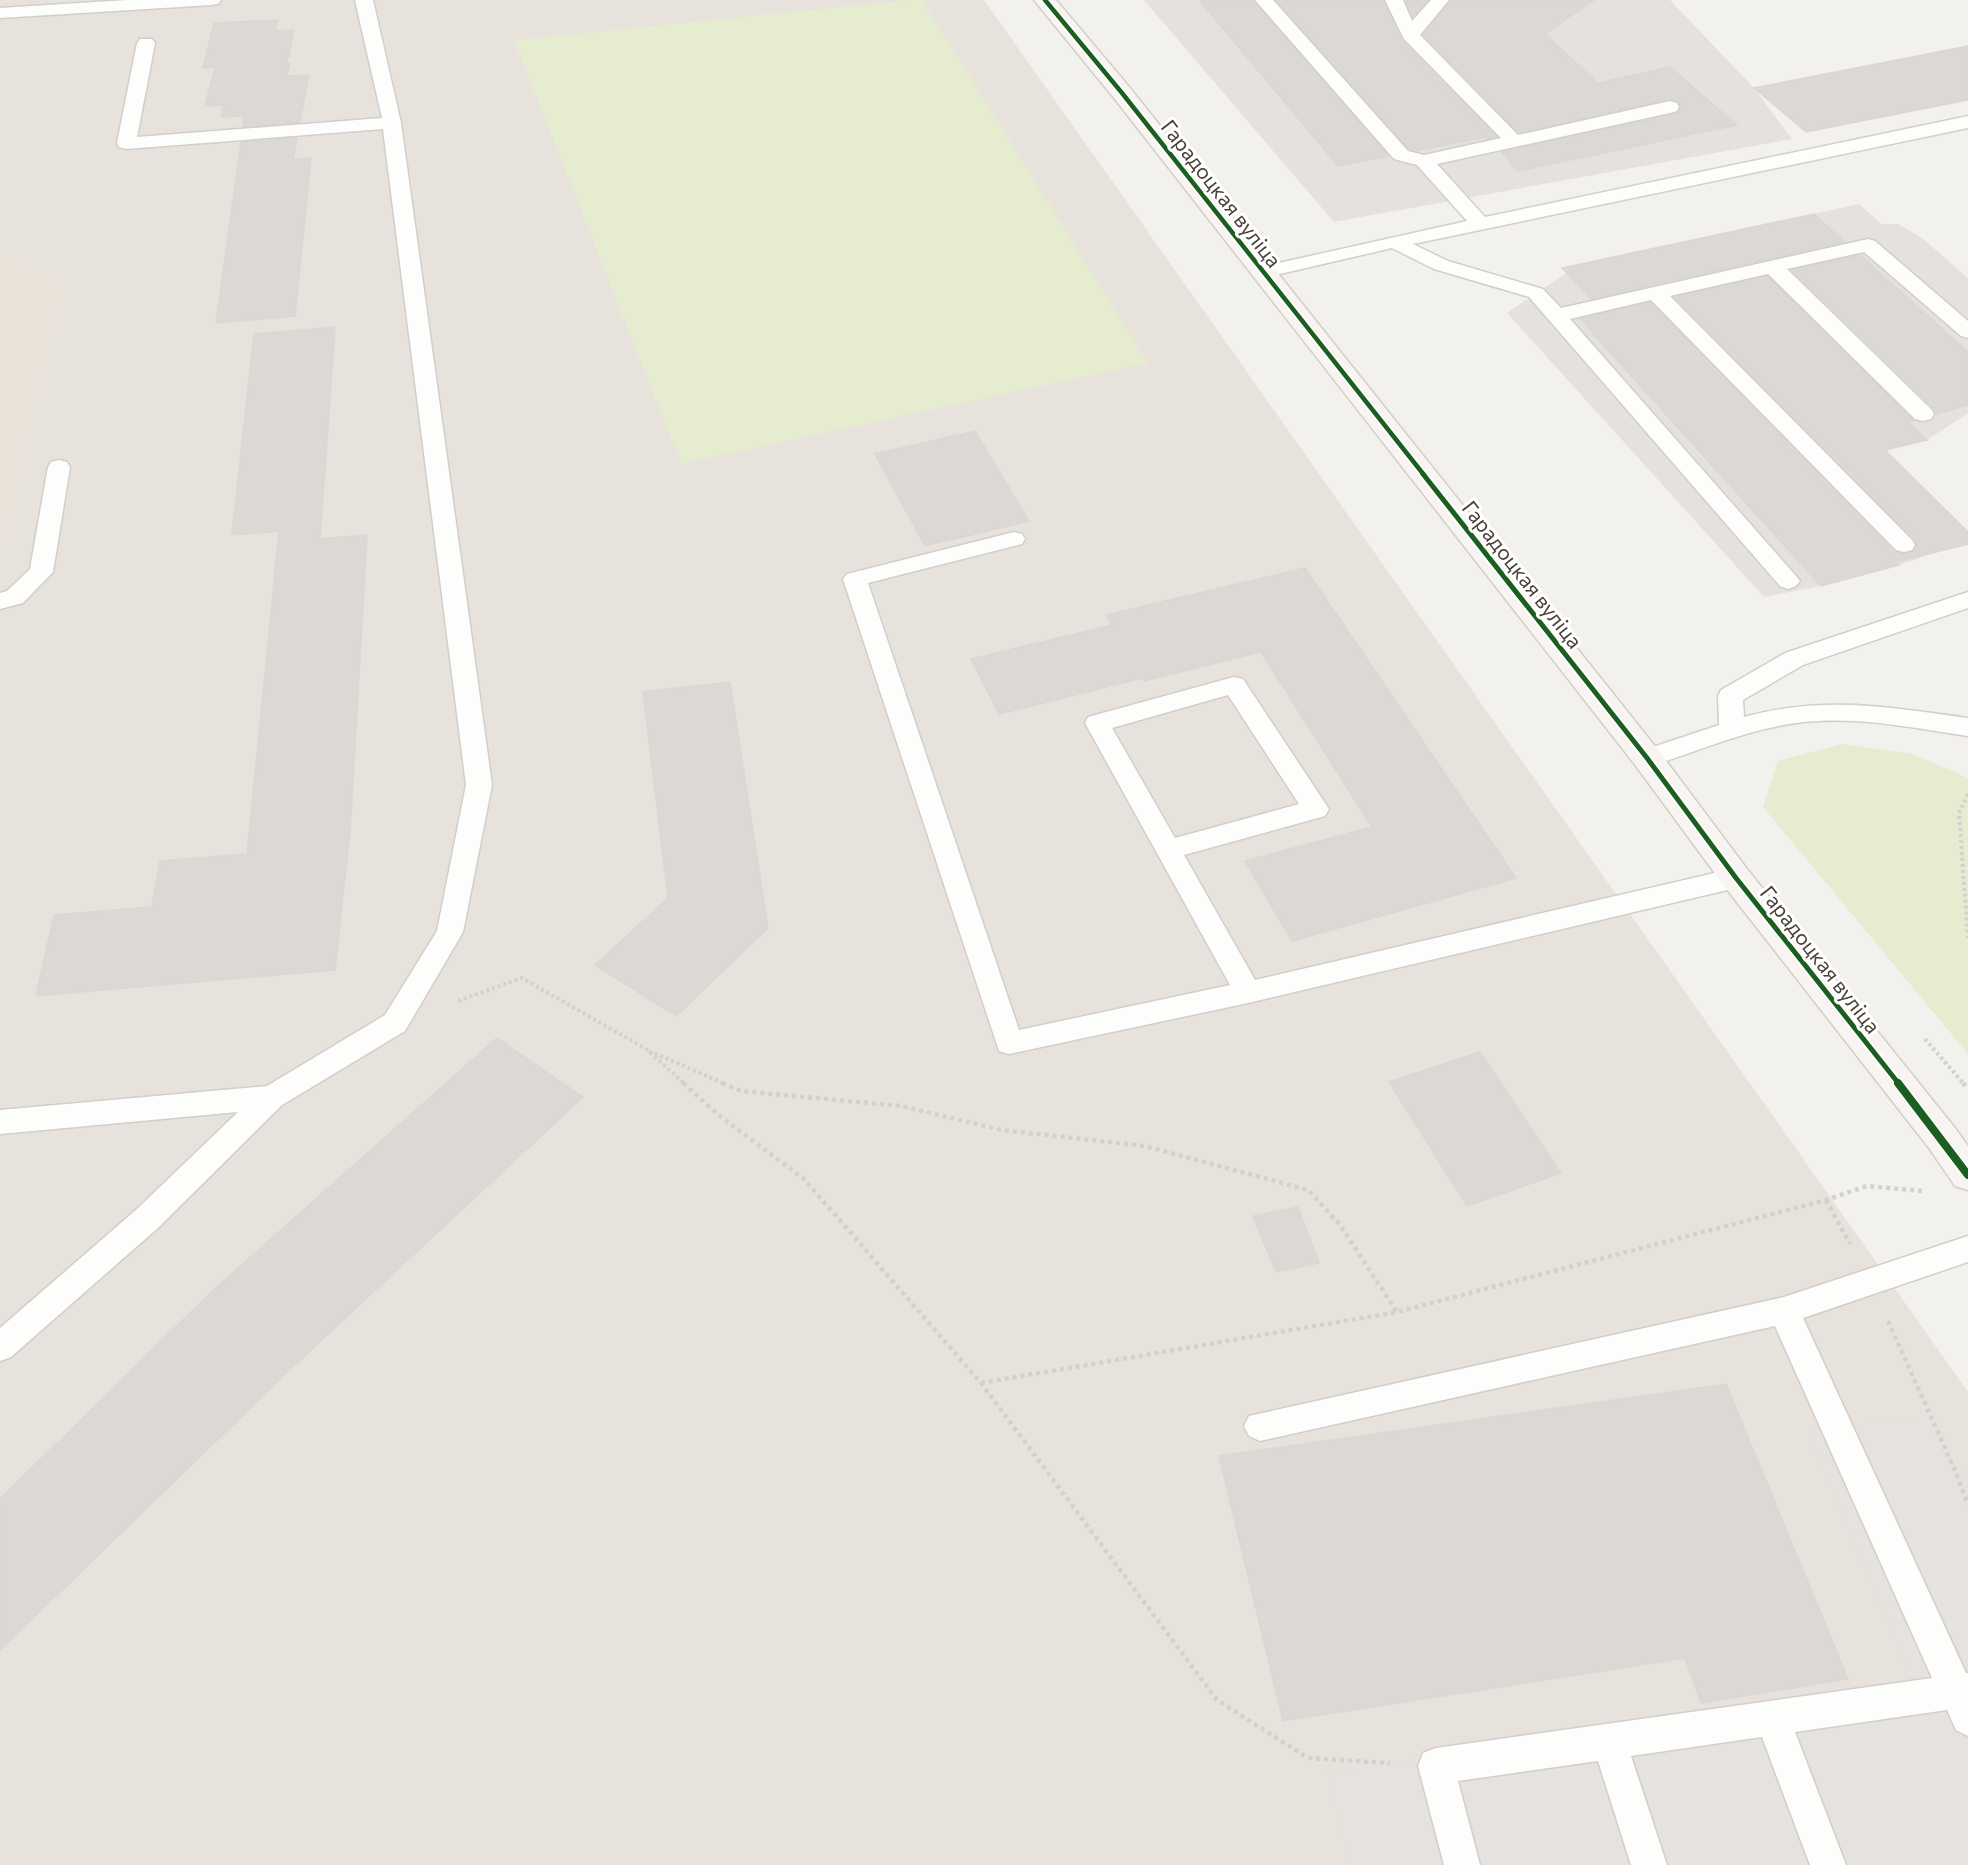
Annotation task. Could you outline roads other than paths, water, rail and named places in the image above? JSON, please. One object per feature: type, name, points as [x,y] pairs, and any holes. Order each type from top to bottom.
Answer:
[{"type":"street","name":"Гарадоцкая вуліца","points":[[1045,0],[1647,758],[1736,878],[1942,1138],[1968,1175]]},
{"type":"lane","points":[[0,13],[212,0]]},
{"type":"lane","points":[[0,1347],[148,1218],[272,1097],[395,1023],[450,932],[479,785],[393,123],[364,0]]},
{"type":"lane","points":[[1264,0],[1401,155],[1424,161],[1670,107]]},
{"type":"lane","points":[[1394,0],[1410,35],[1514,141]]},
{"type":"lane","points":[[1410,35],[1440,0]]},
{"type":"lane","points":[[146,43],[126,143],[393,123]]},
{"type":"lane","points":[[1263,272],[1394,242],[1968,123]]},
{"type":"lane","points":[[1424,161],[1480,224]]},
{"type":"lane","points":[[1394,242],[1441,265],[1536,293],[1788,581]]},
{"type":"lane","points":[[1554,316],[1868,245],[1968,332]]},
{"type":"lane","points":[[1773,267],[1923,414]]},
{"type":"lane","points":[[1655,292],[1904,545]]},
{"type":"lane","points":[[0,602],[15,597],[41,572],[59,467]]},
{"type":"lane","points":[[1014,539],[855,579],[1009,1043],[1248,992],[1736,878]]},
{"type":"lane","points":[[1732,731],[1730,696],[1794,659],[1968,600]]},
{"type":"lane","points":[[1168,850],[1316,809],[1234,685],[1097,723],[1168,850],[1248,992]]},
{"type":"lane","points":[[1647,758],[1782,717],[1826,712],[1879,714],[1968,727]]},
{"type":"lane","points":[[0,1122],[272,1097]]},
{"type":"lane","points":[[1260,1426],[1784,1311],[1968,1249]]},
{"type":"lane","points":[[1462,1865],[1436,1766],[1772,1718],[1964,1700],[1784,1311]]},
{"type":"lane","points":[[1772,1718],[1828,1865]]},
{"type":"lane","points":[[1609,1741],[1649,1865]]}]
